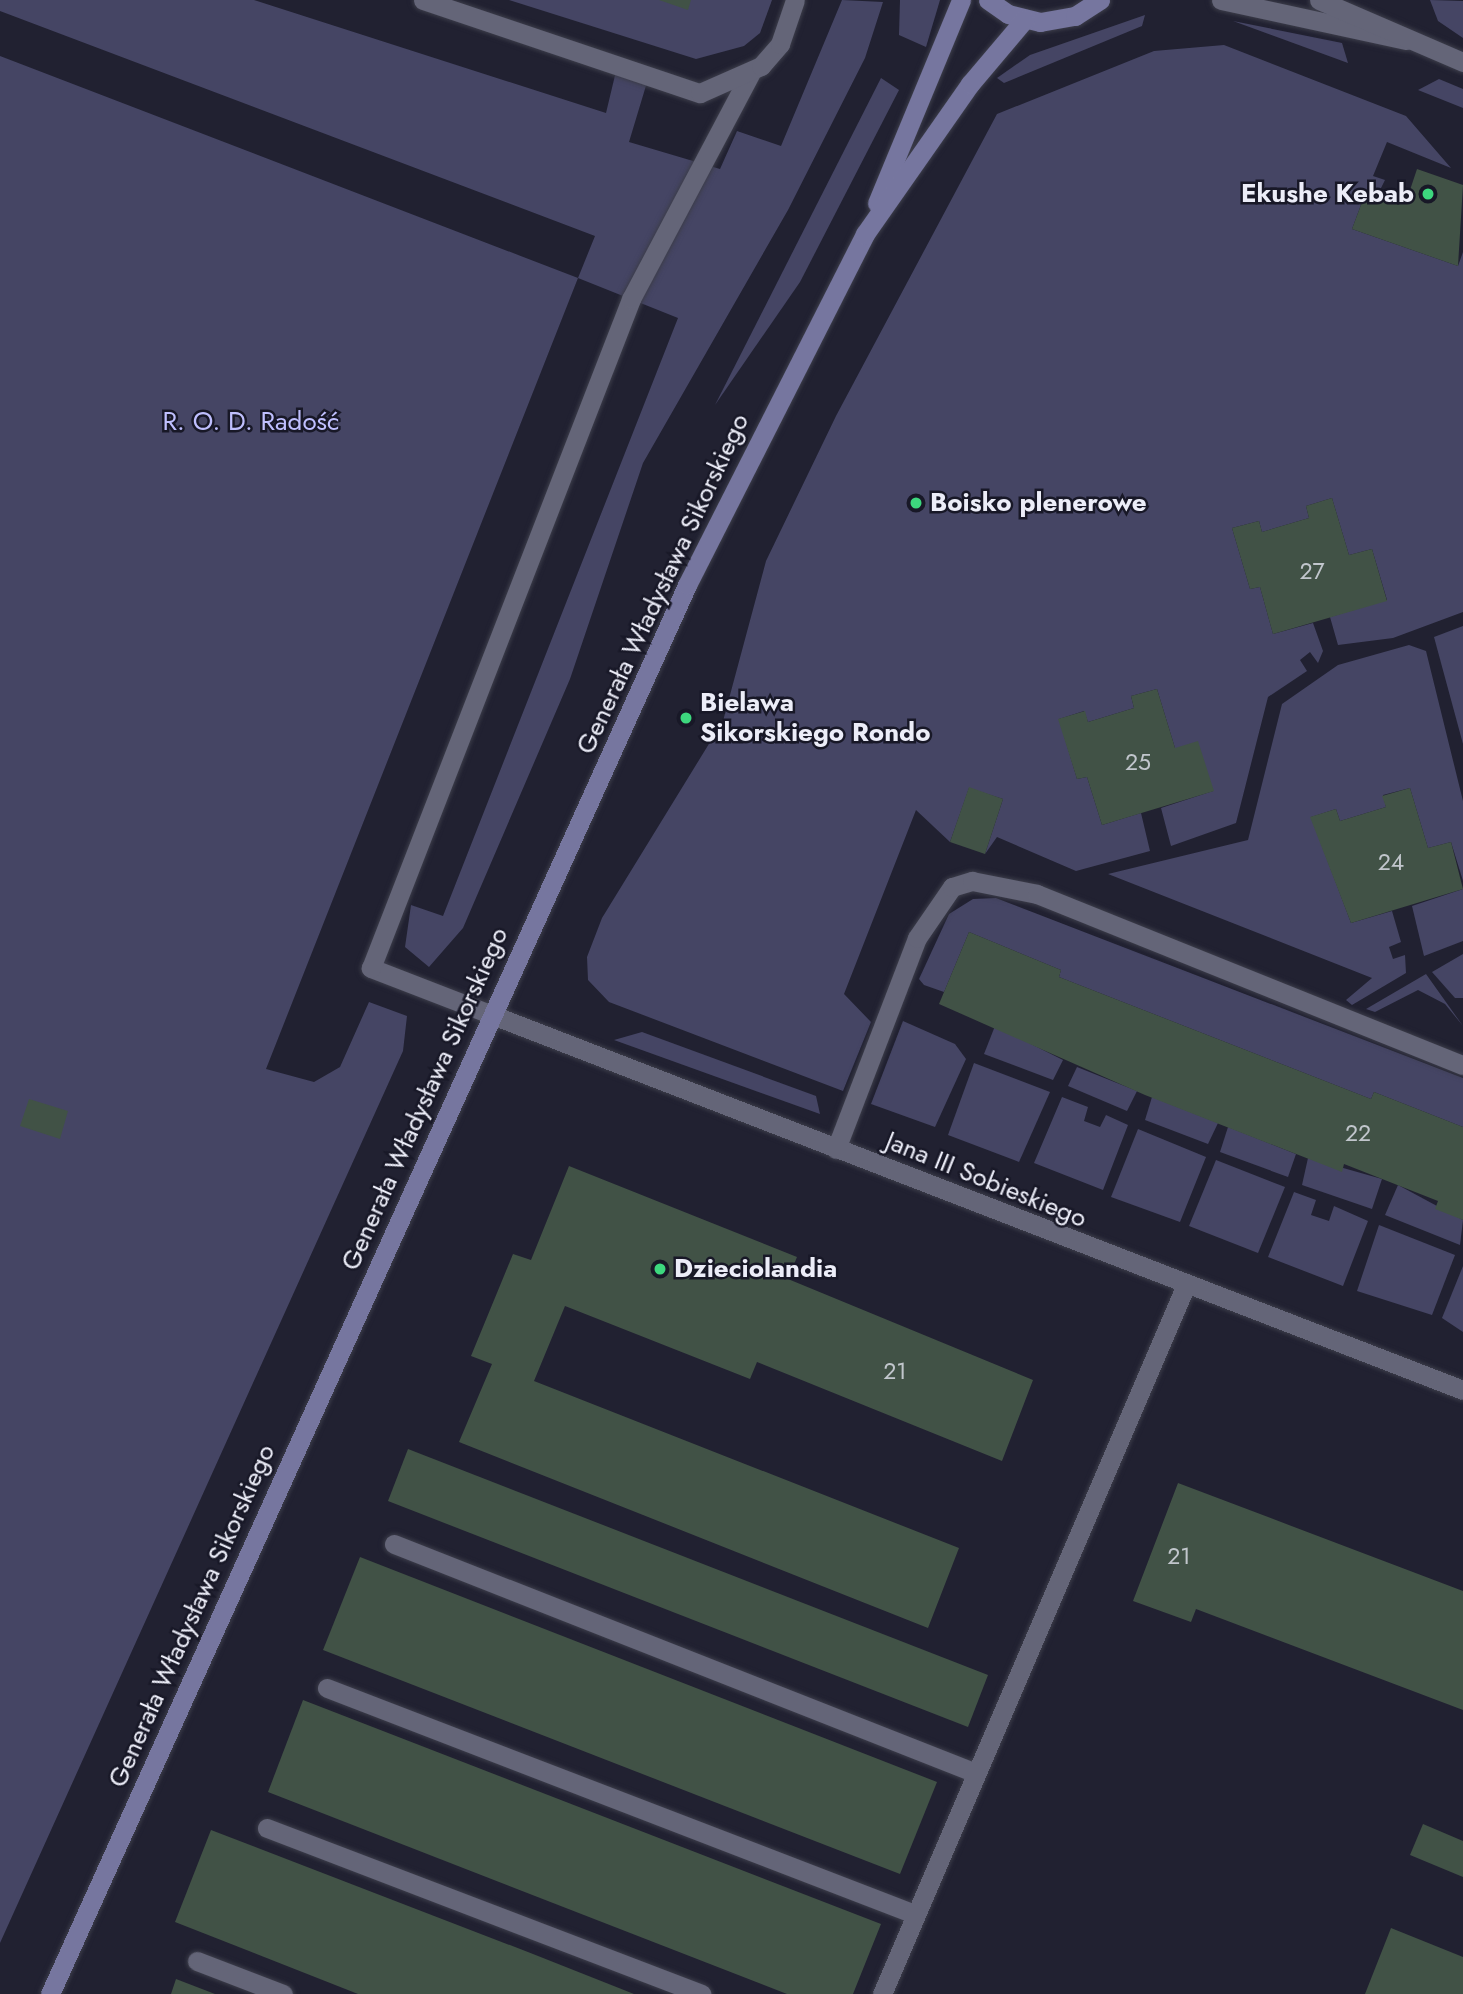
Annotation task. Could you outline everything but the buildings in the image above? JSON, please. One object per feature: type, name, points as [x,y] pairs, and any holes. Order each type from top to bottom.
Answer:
[{"type":"main road","name":"Generała Władysława Sikorskiego","points":[[51,1994],[491,1014],[687,585],[865,234],[961,0]]},
{"type":"main road","points":[[988,0],[1024,20],[1075,16],[1100,0]]},
{"type":"main road","name":"Generała Władysława Sikorskiego","points":[[865,234],[970,84],[1024,20]]},
{"type":"street","points":[[423,0],[700,93],[750,74],[780,44],[795,0]]},
{"type":"street","points":[[1221,0],[1406,40]]},
{"type":"street","points":[[1319,0],[1406,40],[1463,62]]},
{"type":"street","points":[[1336,0],[1406,40]]},
{"type":"street","name":"Jana III Sobieskiego","points":[[750,74],[631,299],[371,968],[1185,1287],[1463,1390]]},
{"type":"street","points":[[836,1149],[917,938],[952,887],[972,881],[1037,894],[1463,1065]]},
{"type":"street","points":[[883,1994],[912,1913],[976,1773],[1185,1287]]},
{"type":"street","points":[[394,1544],[976,1773]]},
{"type":"street","points":[[327,1688],[912,1913]]},
{"type":"street","points":[[267,1828],[701,1994]]},
{"type":"street","points":[[197,1961],[283,1994]]},
{"type":"green space","points":[[0,0],[254,0],[606,113],[617,67],[648,79],[629,142],[720,169],[737,131],[781,146],[842,0],[883,2],[865,58],[788,210],[643,463],[570,679],[463,928],[429,967],[405,947],[411,905],[443,916],[678,318],[578,278],[595,236],[0,11]]},
{"type":"green space","points":[[509,0],[772,0],[760,33],[744,46],[696,59]]},
{"type":"green space","points":[[900,0],[940,0],[926,47],[899,35]]},
{"type":"green space","points":[[1430,0],[1463,1],[1463,38],[1438,21]]},
{"type":"green space","points":[[1145,15],[1142,26],[1004,83],[997,78],[1030,55]]},
{"type":"green space","points":[[1233,21],[1342,43],[1348,63]]},
{"type":"green space","points":[[1224,45],[1406,116],[1451,168],[1387,142],[1373,176],[1385,180],[1380,190],[1368,186],[1352,229],[1458,266],[1463,252],[1463,612],[1393,638],[1338,645],[1330,617],[1387,600],[1372,549],[1349,555],[1332,498],[1306,506],[1309,518],[1262,532],[1259,521],[1232,528],[1250,589],[1260,587],[1273,634],[1313,623],[1323,651],[1318,663],[1310,652],[1300,660],[1307,671],[1268,697],[1236,823],[1171,846],[1161,808],[1213,791],[1175,748],[1157,689],[1131,696],[1134,708],[1088,722],[1084,711],[1059,719],[1077,779],[1087,777],[1102,825],[1141,813],[1150,851],[1076,871],[997,837],[985,854],[1003,799],[969,788],[950,842],[916,810],[844,994],[871,1022],[843,1091],[609,1002],[588,980],[587,957],[602,918],[723,721],[766,561],[836,416],[997,114],[1154,51]]},
{"type":"green space","name":"R. O. D. Radość","points":[[0,56],[578,278],[266,1069],[314,1082],[340,1067],[369,1002],[407,1016],[403,1051],[0,1943]]},
{"type":"green space","points":[[881,78],[899,90],[800,282],[715,405]]},
{"type":"green space","points":[[1439,79],[1463,89],[1463,108],[1418,90]]},
{"type":"green space","points":[[1463,626],[1463,744],[1434,637]]},
{"type":"green space","points":[[1409,645],[1426,651],[1463,801],[1463,881],[1451,842],[1428,848],[1410,788],[1383,795],[1386,807],[1340,821],[1336,809],[1311,817],[1351,923],[1392,911],[1401,942],[1389,947],[1393,959],[1405,955],[1406,973],[1352,1005],[1346,1000],[1372,978],[1108,874],[1248,840],[1282,704],[1338,665]]},
{"type":"green space","points":[[1463,889],[1463,941],[1424,956],[1412,906]]},
{"type":"green space","points":[[996,898],[1463,1078],[1463,1127],[1374,1092],[1371,1099],[1059,977],[1061,970],[969,932],[944,992],[924,985],[919,979],[949,914],[973,899]]},
{"type":"green space","points":[[1463,954],[1463,998],[1455,998],[1432,972]]},
{"type":"green space","points":[[1426,974],[1463,1026],[1445,1004],[1418,990],[1375,1012],[1366,1009]]},
{"type":"green space","points":[[903,1021],[955,1044],[966,1059],[935,1127],[871,1104]]},
{"type":"green space","points":[[995,1026],[1063,1060],[1053,1080],[984,1054]]},
{"type":"green space","points":[[642,1032],[816,1096],[820,1114],[614,1040]]},
{"type":"green space","points":[[974,1063],[1050,1092],[1019,1162],[948,1135]]},
{"type":"green space","points":[[1077,1067],[1137,1091],[1127,1111],[1068,1086]]},
{"type":"green space","points":[[1062,1097],[1088,1107],[1084,1121],[1100,1127],[1106,1115],[1128,1125],[1103,1190],[1034,1163]]},
{"type":"green space","points":[[1152,1097],[1218,1123],[1208,1144],[1145,1120]]},
{"type":"green space","points":[[1228,1127],[1296,1154],[1288,1177],[1220,1152]]},
{"type":"green space","points":[[1138,1129],[1206,1157],[1180,1222],[1111,1197]]},
{"type":"green space","points":[[1308,1158],[1382,1179],[1372,1209],[1302,1185]]},
{"type":"green space","points":[[1216,1160],[1285,1187],[1258,1253],[1189,1226]]},
{"type":"green space","points":[[1398,1185],[1463,1220],[1460,1245],[1385,1215]]},
{"type":"green space","points":[[1294,1192],[1316,1200],[1311,1215],[1329,1221],[1334,1206],[1368,1221],[1343,1286],[1268,1257]]},
{"type":"green space","points":[[1379,1225],[1455,1255],[1432,1315],[1357,1291]]},
{"type":"green space","points":[[1463,1266],[1463,1332],[1442,1318]]},
{"type":"place","name":"Ekushe Kebab","points":[[1428,194]]},
{"type":"place","name":"Boisko plenerowe","points":[[916,503]]},
{"type":"place","name":"Bielawa Sikorskiego Rondo","points":[[686,718]]},
{"type":"place","name":"Dzieciolandia","points":[[660,1269]]}]
